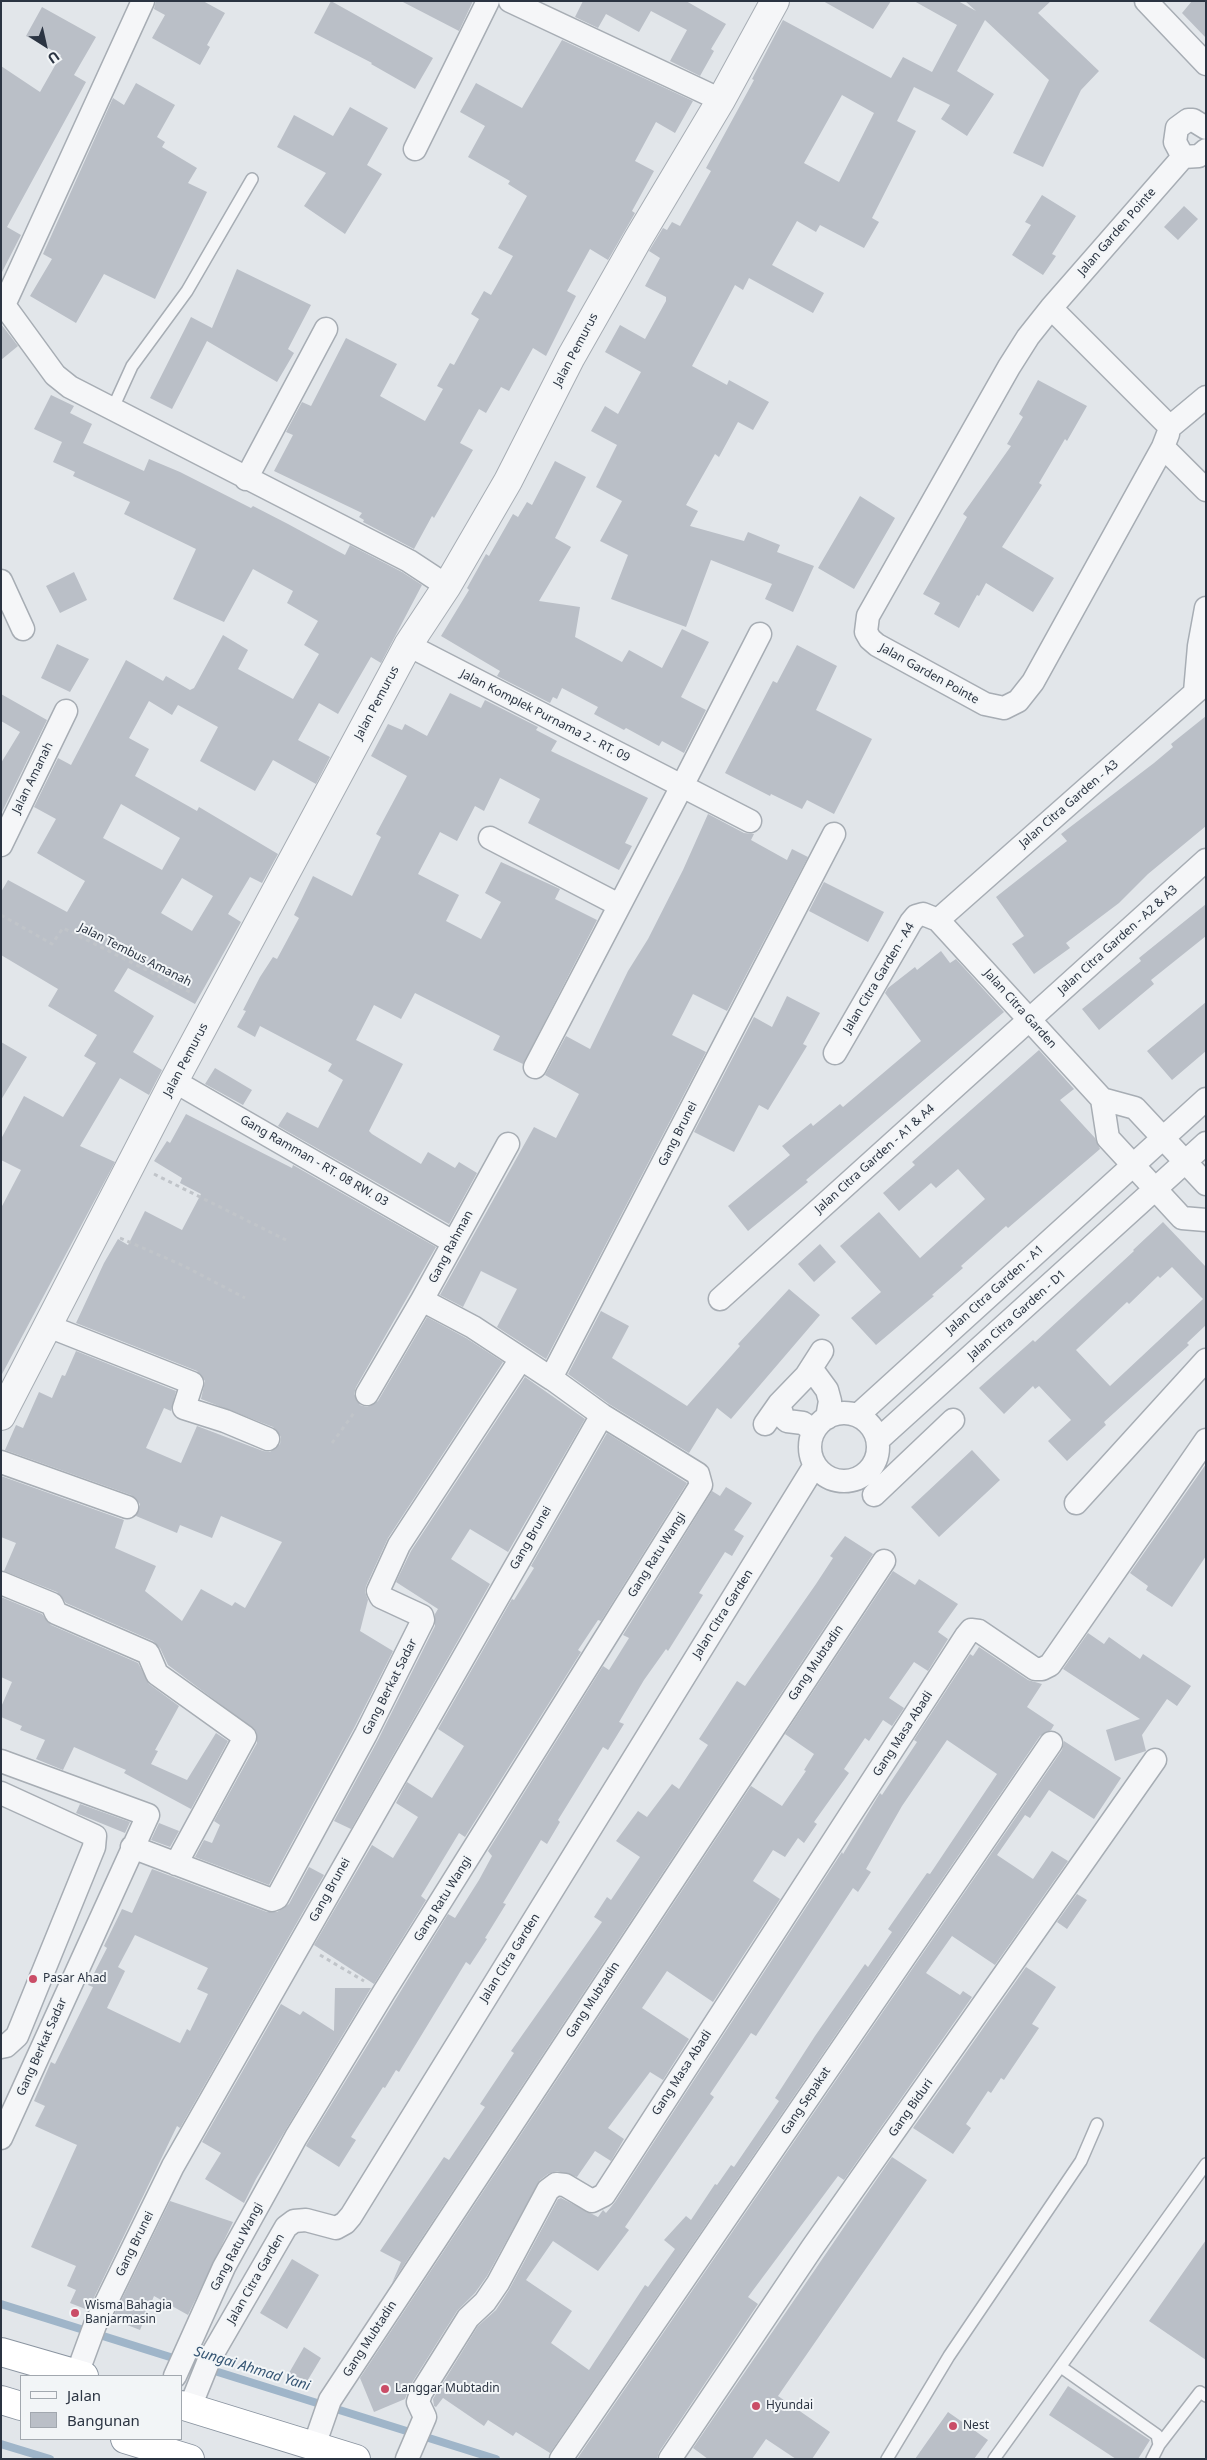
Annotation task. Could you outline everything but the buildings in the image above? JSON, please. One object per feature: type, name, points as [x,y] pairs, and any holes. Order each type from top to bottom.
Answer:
[{"type":"highway","points":[[1,2352],[80,2375]]},
{"type":"highway","points":[[1,2400],[20,2406]]},
{"type":"highway","points":[[186,2406],[356,2459]]},
{"type":"highway","points":[[128,2440],[190,2459]]},
{"type":"street","points":[[143,1],[3,303],[55,375],[70,387],[409,561],[446,586]]},
{"type":"street","points":[[415,149],[488,1]]},
{"type":"street","points":[[510,1],[721,100]]},
{"type":"street","name":"Jalan Pemurus","points":[[4,1406],[48,1326],[96,1229],[174,1081],[408,646],[508,481],[571,357],[638,239],[721,100],[775,1]]},
{"type":"street","points":[[1146,1],[1206,64]]},
{"type":"street","points":[[1206,128],[1193,120],[1188,120],[1177,128],[1175,142],[1183,156],[1199,156],[1206,150]]},
{"type":"street","name":"Jalan Garden Pointe","points":[[1167,437],[1033,682],[1018,701],[1004,708],[985,704],[877,645],[870,639],[866,632],[868,616],[1009,367],[1051,308],[1183,156]]},
{"type":"street","points":[[1051,308],[1167,437],[1206,490]]},
{"type":"street","points":[[246,479],[326,329]]},
{"type":"street","points":[[1167,437],[1206,397]]},
{"type":"street","points":[[1,582],[23,629]]},
{"type":"street","points":[[1201,688],[1199,646],[1206,608]]},
{"type":"street","points":[[535,1067],[760,634]]},
{"type":"street","name":"Jalan Komplek Purnama 2 - RT. 09","points":[[408,646],[750,820]]},
{"type":"street","name":"Jalan Citra Garden - A3","points":[[935,917],[1201,688]]},
{"type":"street","name":"Jalan Amanah","points":[[1,845],[66,711]]},
{"type":"street","name":"Gang Brunei","points":[[552,1379],[834,834]]},
{"type":"street","points":[[490,838],[619,905]]},
{"type":"street","name":"Jalan Citra Garden - A2 & A3","points":[[1029,1019],[1206,860]]},
{"type":"street","name":"Jalan Citra Garden - A4","points":[[835,1053],[911,922],[916,916],[923,914],[935,917]]},
{"type":"street","name":"Jalan Citra Garden","points":[[935,917],[1102,1098]]},
{"type":"street","name":"Jalan Citra Garden - A1 & A4","points":[[720,1299],[1029,1019]]},
{"type":"street","name":"Gang Ramman - RT. 08 RW. 03","points":[[174,1081],[453,1242]]},
{"type":"street","points":[[1206,1184],[1135,1108],[1102,1098],[1108,1138],[1182,1218],[1206,1220]]},
{"type":"street","name":"Jalan Citra Garden - A1","points":[[858,1415],[1206,1099]]},
{"type":"street","name":"Jalan Citra Garden - D1","points":[[878,1446],[1206,1143]]},
{"type":"street","name":"Gang Rahman","points":[[422,1300],[508,1144]]},
{"type":"street","points":[[367,1394],[422,1300],[473,1327],[552,1379],[602,1415]]},
{"type":"street","points":[[48,1326],[192,1383],[184,1408],[225,1421],[268,1439]]},
{"type":"street","points":[[766,1424],[779,1404],[806,1376],[822,1351]]},
{"type":"street","points":[[1076,1503],[1206,1360]]},
{"type":"street","name":"Gang Berkat Sadar","points":[[132,1847],[272,1900],[277,1898],[366,1734],[423,1620],[422,1616],[381,1597],[378,1591],[399,1545],[516,1368]]},
{"type":"street","points":[[779,1404],[783,1418],[787,1421],[821,1424],[837,1414],[858,1415],[874,1429],[878,1446],[874,1463],[867,1473],[857,1479],[833,1480],[823,1474],[815,1465],[810,1444],[821,1424],[830,1401],[827,1390],[816,1374],[806,1376]]},
{"type":"street","name":"Gang Brunei","points":[[80,2375],[87,2346],[95,2325],[173,2166],[602,1415]]},
{"type":"street","name":"Gang Ratu Wangi","points":[[176,2373],[224,2267],[296,2137],[384,1992],[701,1485],[698,1474],[602,1415]]},
{"type":"street","points":[[867,1473],[880,1481],[881,1488],[953,1420]]},
{"type":"street","name":"Gang Masa Abadi","points":[[410,2452],[423,2424],[424,2417],[418,2402],[421,2393],[468,2318],[485,2302],[498,2283],[548,2190],[556,2184],[565,2185],[592,2201],[604,2195],[966,1636],[971,1630],[979,1631],[1035,1669],[1042,1669],[1050,1665],[1206,1440]]},
{"type":"street","points":[[878,1446],[898,1456],[906,1464]]},
{"type":"street","points":[[1,1462],[127,1507]]},
{"type":"street","name":"Jalan Citra Garden","points":[[186,2406],[286,2227],[294,2221],[306,2220],[336,2228],[345,2223],[350,2216],[815,1465]]},
{"type":"street","name":"Gang Mubtadin","points":[[314,2446],[327,2408],[884,1561]]},
{"type":"street","points":[[1,1583],[52,1604],[56,1613],[148,1653],[157,1674],[245,1737],[176,1864]]},
{"type":"street","name":"Gang Sepakat","points":[[561,2459],[1051,1743]]},
{"type":"street","name":"Gang Biduri","points":[[670,2459],[812,2248],[1155,1760]]},
{"type":"street","name":"Gang Berkat Sadar","points":[[1,1761],[148,1815],[1,2138]]},
{"type":"street","points":[[1,1793],[95,1836],[94,1847],[17,2036],[6,2046],[1,2047]]},
{"type":"lane","points":[[112,410],[132,366],[187,291],[252,178]]},
{"type":"lane","points":[[887,2459],[949,2356],[1081,2161],[1097,2124]]},
{"type":"lane","points":[[994,2459],[1206,2164]]},
{"type":"lane","points":[[1061,2367],[1138,2419],[1158,2435],[1159,2445]]},
{"type":"lane","points":[[1152,2459],[1159,2445],[1200,2392],[1206,2396]]},
{"type":"path","name":"Jalan Tembus Amanah","points":[[1,915],[52,944],[64,928],[215,1005]]},
{"type":"path","points":[[131,1163],[286,1240]]},
{"type":"path","points":[[96,1229],[184,1266],[245,1298]]},
{"type":"path","points":[[332,1443],[367,1394]]},
{"type":"path","points":[[300,1943],[384,1992]]},
{"type":"waterway","name":"Sungai Ahmad Yani","points":[[1,2304],[496,2459]]},
{"type":"waterway","name":"Sungai Ahmad Yani","points":[[1,2444],[50,2459]]},
{"type":"place","name":"Pasar Ahad","points":[[33,1979]]},
{"type":"place","name":"Wisma Bahagia Banjarmasin","points":[[75,2313]]},
{"type":"place","name":"Langgar Mubtadin","points":[[385,2389]]},
{"type":"place","name":"Hyundai","points":[[756,2406]]},
{"type":"place","name":"Nest","points":[[953,2426]]}]
